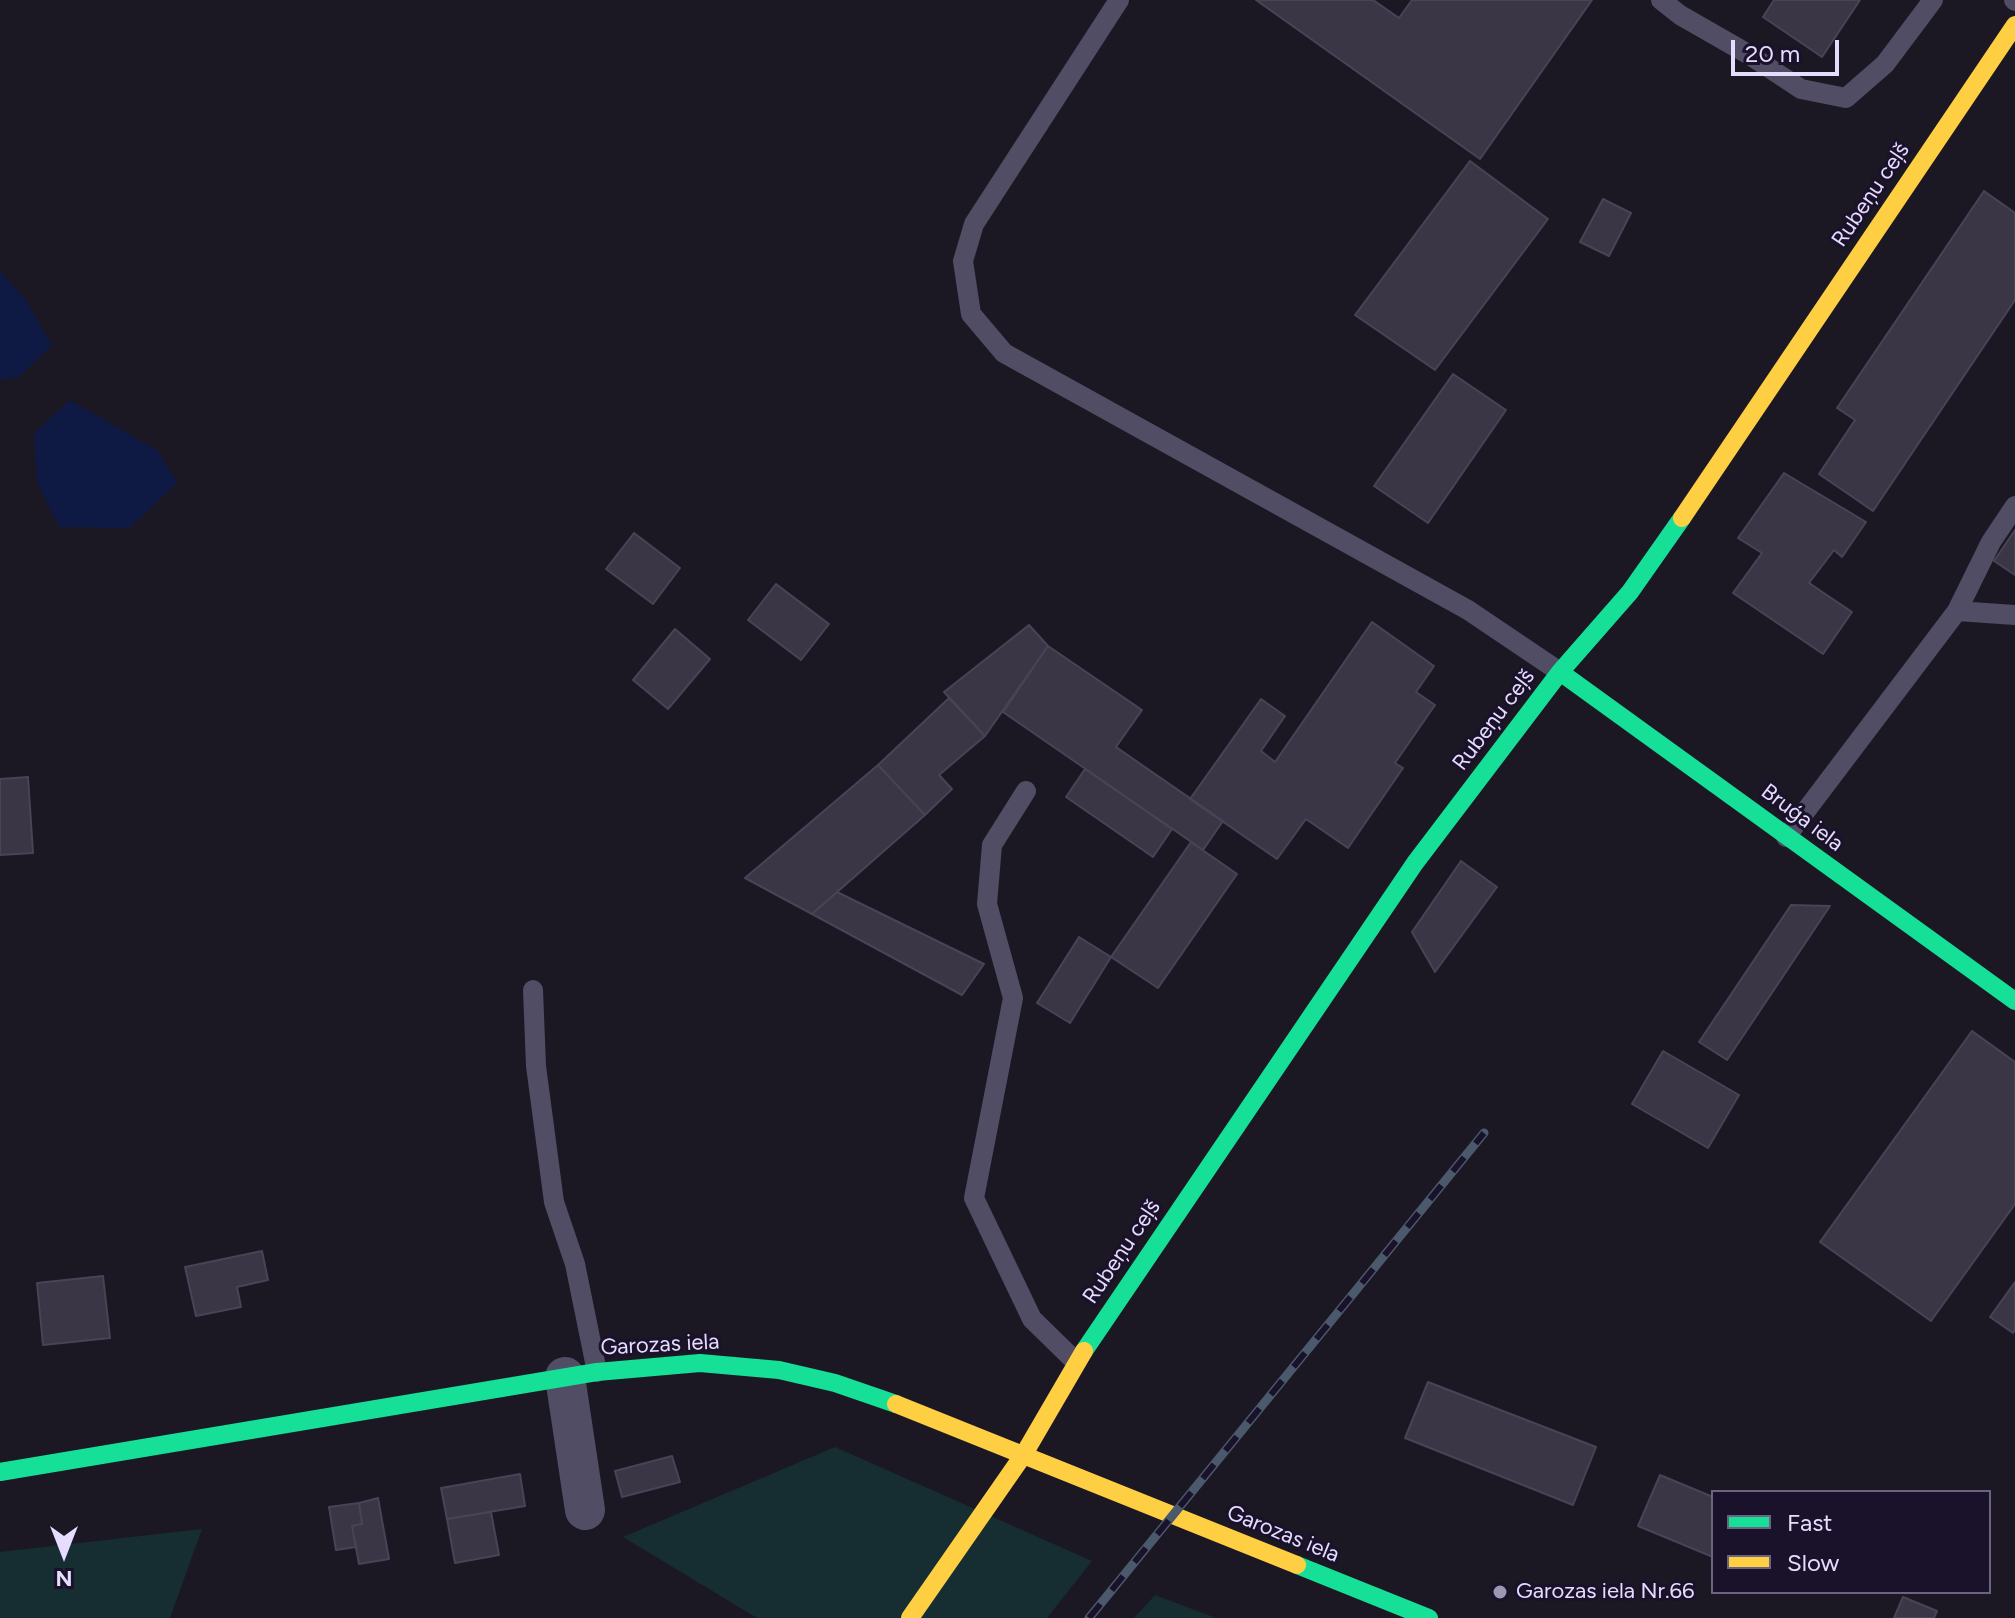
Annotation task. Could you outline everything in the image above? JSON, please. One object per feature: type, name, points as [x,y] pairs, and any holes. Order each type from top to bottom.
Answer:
[{"type":"street","name":"Rubeņu ceļš","points":[[910,1618],[1024,1454],[1076,1362],[1415,863],[1560,672],[1630,592],[2015,25]]},
{"type":"street","name":"Bruģa iela","points":[[1560,672],[2015,1001]]},
{"type":"street","name":"Garozas iela","points":[[0,1472],[581,1374],[700,1363],[779,1370],[835,1383],[914,1410],[1429,1618]]},
{"type":"street","points":[[581,1374],[585,1510]]},
{"type":"lane","points":[[1119,0],[974,224],[963,261],[971,314],[1004,353],[1468,610],[1560,672]]},
{"type":"lane","points":[[1661,0],[1680,15],[1801,89],[1846,98],[1885,64],[1933,0]]},
{"type":"lane","points":[[1786,837],[1957,611],[1991,542],[2015,506]]},
{"type":"lane","points":[[1957,611],[2015,615]]},
{"type":"lane","points":[[1026,791],[992,845],[987,904],[1013,998],[974,1198],[1032,1319],[1076,1362]]},
{"type":"lane","points":[[533,990],[536,1066],[554,1202],[575,1264],[581,1374]]},
{"type":"green space","points":[[835,1447],[1092,1561],[1047,1618],[757,1618],[623,1537]]},
{"type":"green space","points":[[202,1529],[170,1618],[0,1618],[0,1552]]},
{"type":"green space","points":[[1155,1595],[1216,1618],[1134,1618]]},
{"type":"water","points":[[0,272],[24,297],[52,345],[19,377],[0,380]]},
{"type":"water","points":[[70,400],[158,451],[177,483],[129,528],[59,527],[37,482],[34,433]]},
{"type":"building","points":[[1256,0],[1373,0],[1399,18],[1412,0],[1592,0],[1480,159]]},
{"type":"building","points":[[1774,0],[1860,0],[1822,57],[1763,17]]},
{"type":"building","points":[[1470,161],[1548,219],[1435,370],[1355,315]]},
{"type":"building","points":[[1984,191],[2015,213],[2015,300],[1873,511],[1819,474],[1855,420],[1837,408]]},
{"type":"building","points":[[1603,199],[1631,213],[1609,256],[1580,242]]},
{"type":"building","points":[[1453,374],[1506,410],[1428,523],[1374,486]]},
{"type":"building","points":[[1784,473],[1866,522],[1842,557],[1834,550],[1809,583],[1852,612],[1823,654],[1733,593],[1762,553],[1738,538]]},
{"type":"building","points":[[2015,530],[2015,575],[1994,561]]},
{"type":"building","points":[[634,533],[680,568],[653,604],[606,569]]},
{"type":"building","points":[[776,584],[829,624],[801,660],[748,620]]},
{"type":"building","points":[[1372,622],[1434,666],[1416,692],[1435,705],[1395,763],[1403,768],[1348,848],[1306,819],[1277,859],[1190,799],[1261,699],[1285,716],[1261,751],[1275,762]]},
{"type":"building","points":[[1029,625],[1048,646],[985,736],[944,692]]},
{"type":"building","points":[[675,629],[710,659],[668,709],[633,680]]},
{"type":"building","points":[[1048,646],[1142,710],[1116,747],[1223,821],[1203,850],[1003,712]]},
{"type":"building","points":[[949,698],[985,736],[939,775],[952,789],[925,815],[878,765]]},
{"type":"building","points":[[878,765],[925,815],[812,914],[745,878]]},
{"type":"building","points":[[1085,769],[1172,829],[1153,857],[1066,797]]},
{"type":"building","points":[[28,777],[33,853],[0,855],[0,779]]},
{"type":"building","points":[[1191,842],[1237,874],[1158,988],[1111,957]]},
{"type":"building","points":[[1461,861],[1497,887],[1435,972],[1412,932]]},
{"type":"building","points":[[837,892],[984,964],[962,995],[812,914]]},
{"type":"building","points":[[1791,905],[1830,906],[1727,1060],[1699,1042]]},
{"type":"building","points":[[1079,937],[1111,957],[1070,1023],[1037,1003]]},
{"type":"building","points":[[1972,1031],[2015,1062],[2015,1204],[1931,1321],[1820,1242]]},
{"type":"building","points":[[1663,1051],[1739,1095],[1708,1148],[1632,1104]]},
{"type":"building","points":[[262,1251],[268,1280],[237,1287],[241,1307],[196,1316],[185,1267]]},
{"type":"building","points":[[103,1276],[110,1338],[43,1345],[37,1283]]},
{"type":"building","points":[[2015,1282],[2015,1330],[2013,1333],[1990,1317]]},
{"type":"building","points":[[1428,1382],[1596,1447],[1573,1505],[1405,1438]]},
{"type":"building","points":[[672,1456],[680,1482],[622,1497],[615,1471]]},
{"type":"building","points":[[520,1474],[525,1506],[447,1519],[441,1488]]},
{"type":"building","points":[[1660,1475],[1711,1496],[1711,1556],[1638,1526]]},
{"type":"building","points":[[378,1498],[389,1559],[359,1564],[352,1526],[362,1524],[359,1503]]},
{"type":"building","points":[[359,1503],[362,1524],[352,1526],[356,1547],[336,1550],[329,1507]]},
{"type":"building","points":[[491,1512],[499,1555],[455,1563],[447,1519]]},
{"type":"building","points":[[1903,1597],[1937,1611],[1934,1618],[1894,1618]]},
{"type":"railway","points":[[1089,1618],[1484,1133]]},
{"type":"traffic: fast","points":[[1084,1351],[1415,863],[1560,672],[1630,592],[1682,518]]},
{"type":"traffic: fast","points":[[1560,672],[2015,1001]]},
{"type":"traffic: fast","points":[[0,1472],[597,1372],[700,1363],[779,1370],[835,1383],[896,1404]]},
{"type":"traffic: fast","points":[[1297,1565],[1429,1618]]},
{"type":"traffic: slow","points":[[1682,518],[2015,25]]},
{"type":"traffic: slow","points":[[910,1618],[1024,1454],[1084,1351]]},
{"type":"traffic: slow","points":[[896,1404],[1297,1565]]},
{"type":"place","name":"Garozas iela Nr.66","points":[[1500,1592]]}]
